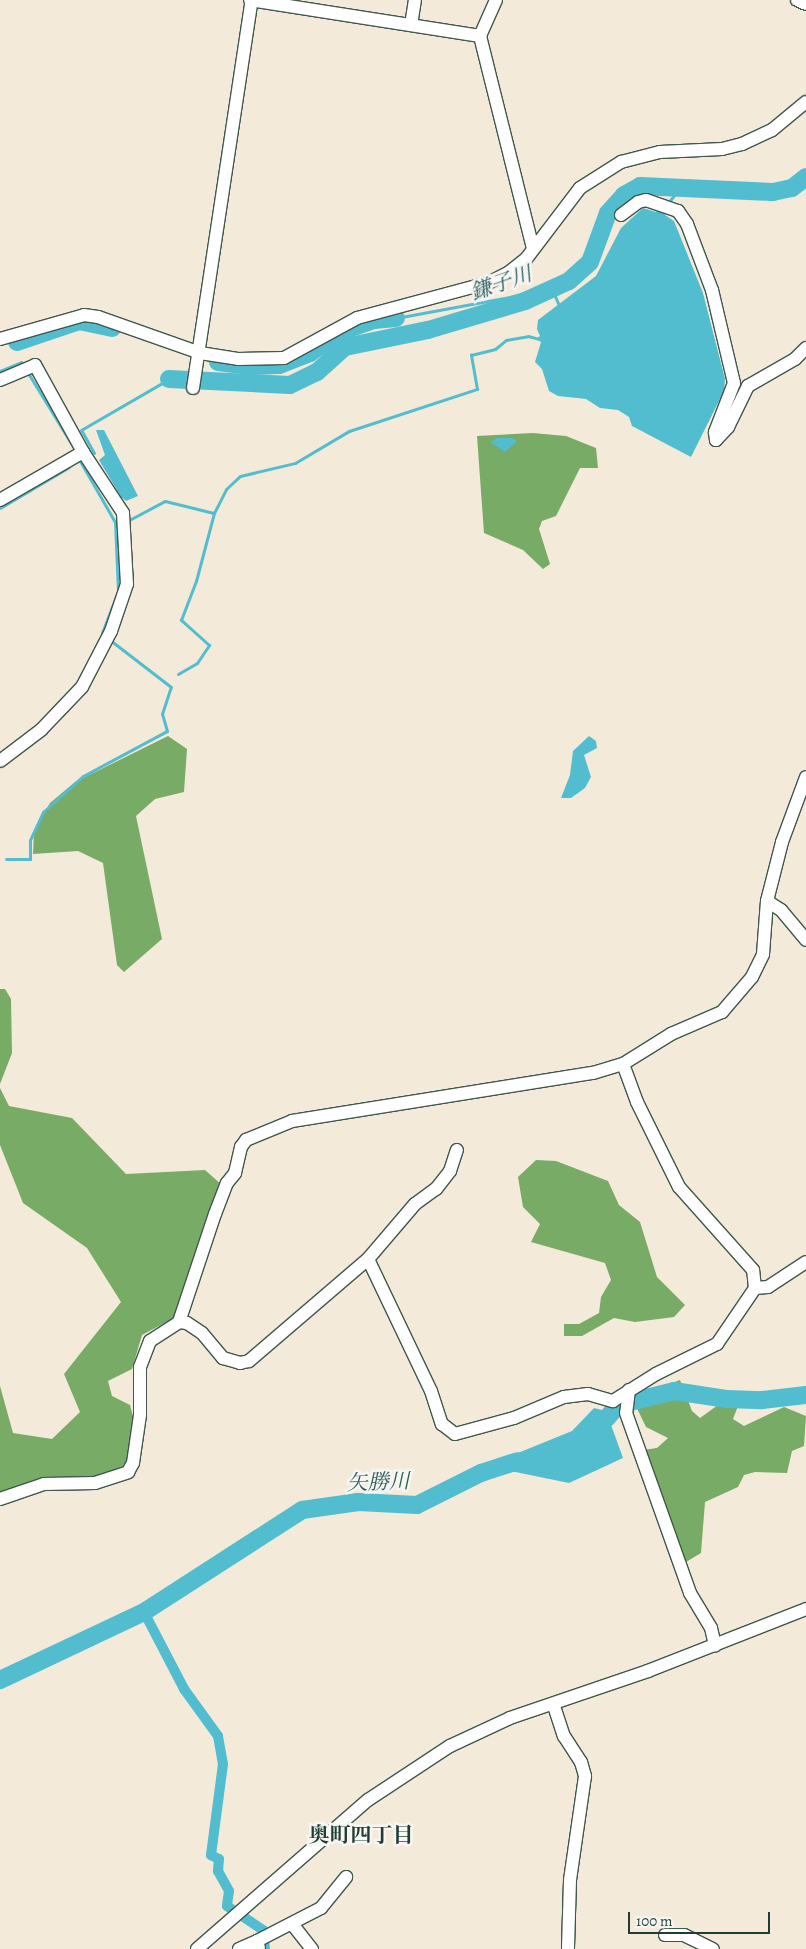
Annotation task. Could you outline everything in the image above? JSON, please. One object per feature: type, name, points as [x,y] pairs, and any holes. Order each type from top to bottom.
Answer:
[{"type":"street","points":[[193,388],[200,353],[251,0],[480,36]]},
{"type":"street","points":[[411,25],[415,0]]},
{"type":"street","points":[[496,0],[480,36],[533,249]]},
{"type":"street","points":[[797,0],[806,4]]},
{"type":"street","points":[[0,339],[84,315],[98,317],[200,353],[238,359],[284,358],[357,318],[494,280],[513,269],[533,249],[569,200],[602,172],[638,156],[660,152],[722,149],[742,144],[772,130],[806,102]]},
{"type":"street","points":[[621,215],[646,200],[678,212],[687,224],[712,290],[734,383],[715,432],[716,440],[728,428],[748,386],[795,359],[806,348]]},
{"type":"street","points":[[0,380],[35,365],[83,452],[122,513],[126,597],[82,687],[42,730],[0,761]]},
{"type":"street","points":[[0,500],[83,452]]},
{"type":"street","points":[[0,1499],[44,1484],[95,1483],[128,1472],[133,1462],[140,1415],[140,1366],[145,1349],[159,1333],[179,1322],[215,1214],[246,1140],[292,1121],[501,1086],[576,1077],[623,1064],[671,1034],[722,1012],[739,994],[752,976],[763,954],[767,901],[782,842],[806,777]]},
{"type":"street","points":[[767,901],[782,910],[806,940]]},
{"type":"street","points":[[368,1258],[431,1391],[442,1424],[448,1431],[462,1433],[480,1428],[514,1418],[564,1397],[588,1394],[613,1401],[629,1390],[716,1344],[755,1288],[753,1270],[679,1187],[637,1102],[623,1064]]},
{"type":"street","points":[[179,1322],[202,1333],[223,1358],[240,1363],[249,1361],[368,1258],[415,1204],[436,1189],[450,1171],[456,1150]]},
{"type":"street","points":[[755,1288],[768,1286],[806,1262]]},
{"type":"street","points":[[629,1390],[626,1414],[690,1593],[711,1628],[715,1646]]},
{"type":"street","points":[[197,1949],[368,1800],[411,1769],[503,1721],[554,1706],[715,1646],[806,1608]]},
{"type":"street","points":[[554,1706],[564,1736],[581,1762],[585,1776],[570,1880],[568,1949]]},
{"type":"street","points":[[238,1949],[258,1945],[321,1908],[346,1877]]},
{"type":"street","points":[[293,1925],[312,1949]]},
{"type":"street","points":[[665,1934],[684,1935],[713,1949]]},
{"type":"green space","points":[[533,433],[566,436],[596,448],[598,468],[580,468],[556,516],[542,521],[539,529],[550,564],[543,569],[523,550],[484,533],[477,436]]},
{"type":"green space","points":[[168,736],[187,749],[184,792],[155,799],[136,816],[162,939],[124,972],[117,965],[103,863],[78,851],[33,854],[34,831],[50,803],[75,782]]},
{"type":"green space","points":[[0,989],[5,989],[11,999],[12,1053],[0,1084]]},
{"type":"green space","points":[[0,1088],[9,1106],[72,1118],[126,1174],[205,1170],[222,1185],[176,1317],[142,1335],[132,1369],[108,1381],[112,1396],[130,1405],[134,1420],[127,1461],[118,1471],[95,1476],[47,1477],[0,1492],[0,1386],[13,1433],[52,1439],[80,1412],[64,1374],[121,1302],[87,1248],[23,1203],[0,1145]]},
{"type":"green space","points":[[536,1160],[556,1161],[608,1181],[619,1205],[640,1222],[657,1277],[685,1305],[674,1317],[635,1322],[614,1318],[582,1336],[564,1336],[564,1324],[579,1324],[599,1313],[601,1297],[611,1280],[605,1263],[531,1242],[540,1224],[523,1207],[518,1177]]},
{"type":"green space","points":[[680,1380],[692,1411],[700,1418],[718,1405],[738,1406],[733,1419],[744,1426],[784,1407],[806,1416],[804,1446],[792,1451],[787,1473],[755,1472],[744,1475],[738,1487],[705,1502],[701,1553],[686,1562],[682,1557],[643,1450],[657,1448],[668,1438],[646,1427],[632,1398]]},
{"type":"water","points":[[643,208],[656,212],[660,208],[665,210],[665,215],[674,221],[703,293],[725,379],[724,391],[691,457],[632,426],[629,417],[618,410],[600,408],[586,399],[558,396],[549,391],[542,369],[535,362],[541,342],[536,339],[540,336],[537,329],[538,320],[596,276],[621,228]]},
{"type":"water","points":[[96,430],[104,430],[138,496],[126,501],[121,497],[99,460],[105,455]]},
{"type":"water","points":[[497,438],[512,438],[517,441],[505,452],[490,442]]},
{"type":"water","points":[[589,736],[596,741],[597,748],[584,755],[591,777],[585,788],[571,798],[561,798],[570,775],[573,751]]},
{"type":"water","points":[[594,1408],[606,1411],[623,1458],[569,1483],[496,1468],[491,1464],[572,1431]]},
{"type":"waterway","name":"鎌子川","points":[[169,379],[290,385],[317,372],[345,347],[428,330],[525,301],[569,281],[590,262],[608,213],[624,195],[640,186],[773,192],[792,188],[806,177]]},
{"type":"waterway","points":[[667,204],[679,189]]},
{"type":"waterway","points":[[396,318],[552,289],[560,308]]},
{"type":"waterway","name":"鎌子川","points":[[218,362],[251,366],[279,365],[310,353],[339,332],[374,320],[396,318]]},
{"type":"waterway","name":"鎌子川","points":[[17,342],[79,321],[112,328]]},
{"type":"waterway","points":[[131,519],[165,501],[214,513],[226,489],[240,476],[295,463],[349,431],[477,389],[471,355],[495,349],[506,340],[528,336],[539,339]]},
{"type":"waterway","points":[[0,371],[21,362],[24,367]]},
{"type":"waterway","points":[[28,373],[74,448]]},
{"type":"waterway","points":[[94,453],[81,430],[169,379]]},
{"type":"waterway","points":[[80,461],[115,522],[118,591],[102,633],[105,636]]},
{"type":"waterway","points":[[0,508],[69,467]]},
{"type":"waterway","points":[[178,674],[197,663],[209,645],[181,620],[196,581],[214,513]]},
{"type":"waterway","points":[[6,859],[30,859],[30,840],[43,812],[83,776],[167,731],[162,714],[171,687],[110,640]]},
{"type":"waterway","name":"矢勝川","points":[[588,1428],[607,1418],[618,1405],[674,1391],[727,1399],[762,1400],[806,1395]]},
{"type":"waterway","name":"矢勝川","points":[[0,1680],[144,1612],[302,1510],[358,1502],[417,1505],[481,1473],[517,1461]]},
{"type":"waterway","points":[[144,1612],[184,1689],[218,1736],[223,1764],[211,1855],[219,1859],[218,1871],[229,1891],[227,1906],[263,1930],[265,1949]]},
{"type":"district","name":"奥町四丁目","points":[[361,1835]]}]
